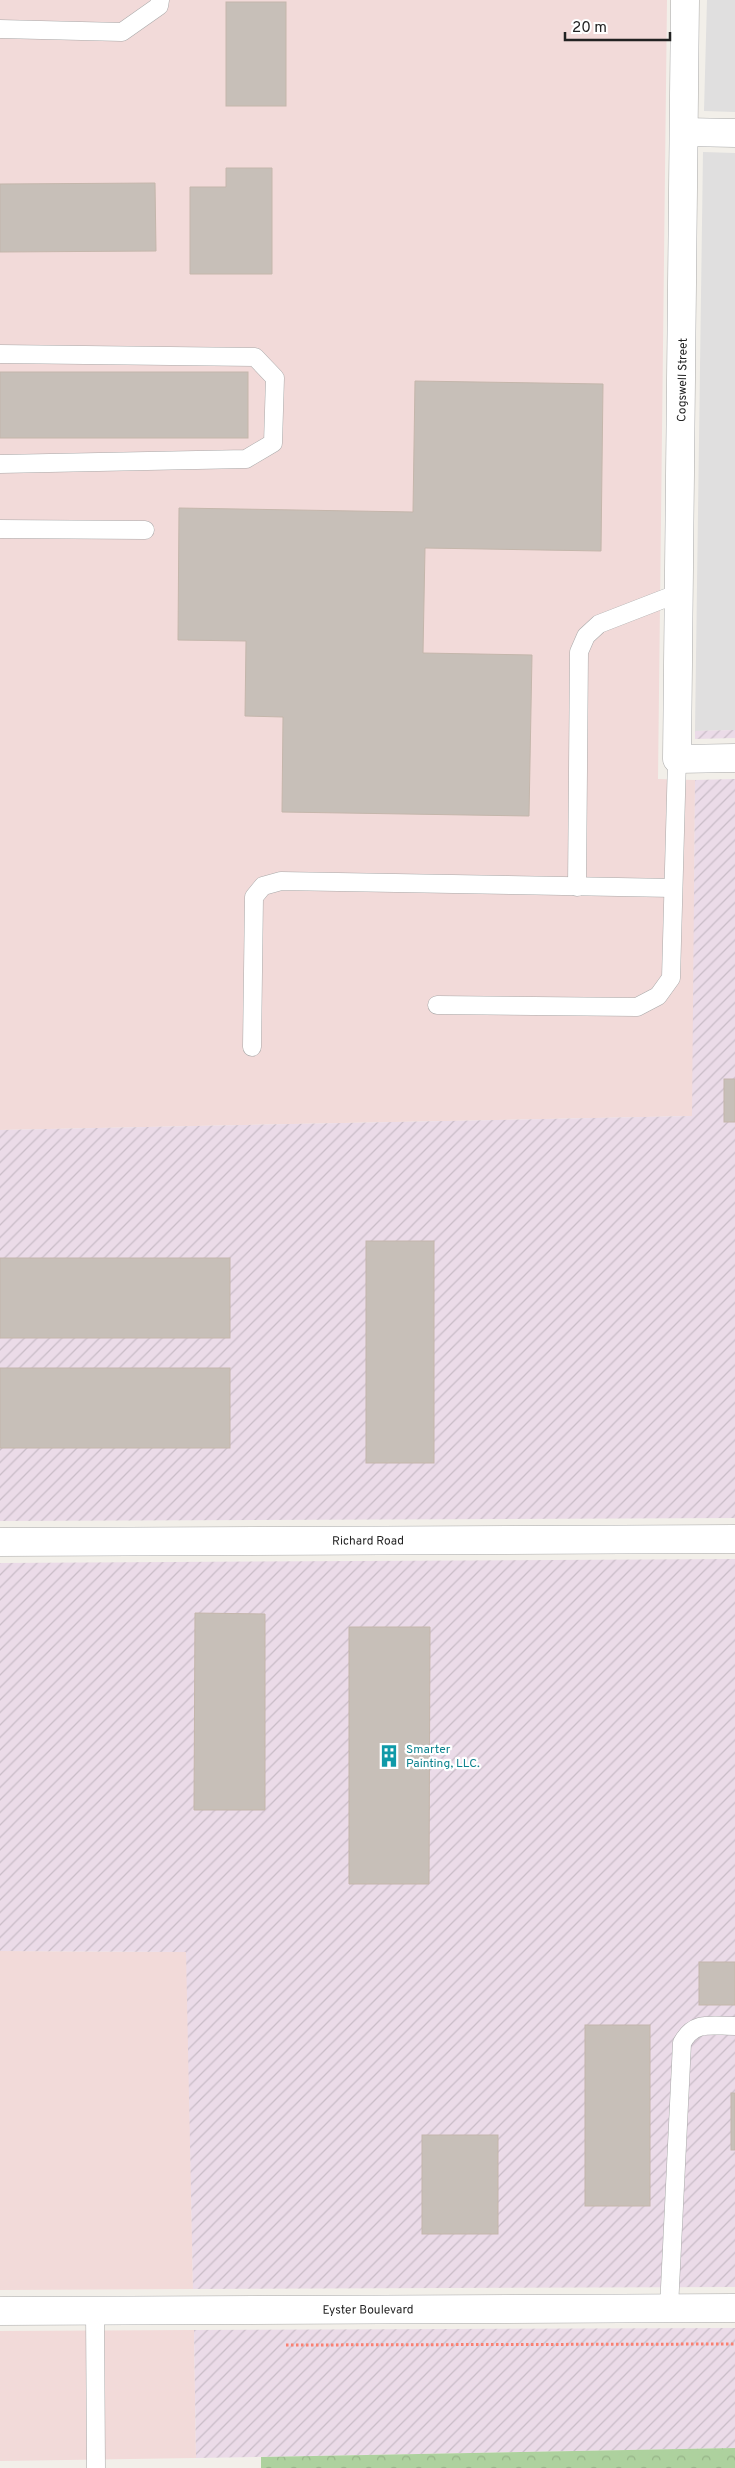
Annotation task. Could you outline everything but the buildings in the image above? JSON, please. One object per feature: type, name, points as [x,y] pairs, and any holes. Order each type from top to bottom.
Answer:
[{"type":"street","name":"Cogswell Street","points":[[676,759],[685,132],[685,0]]},
{"type":"street","points":[[685,132],[735,133]]},
{"type":"street","points":[[676,759],[735,758]]},
{"type":"street","name":"Richard Road","points":[[0,1542],[735,1538]]},
{"type":"street","name":"Eyster Boulevard","points":[[0,2311],[735,2308]]},
{"type":"lane","points":[[0,29],[122,32],[159,6],[160,0]]},
{"type":"lane","points":[[0,354],[255,357],[275,378],[273,443],[246,459],[0,464]]},
{"type":"lane","points":[[0,529],[145,530]]},
{"type":"lane","points":[[577,887],[579,652],[586,636],[599,624],[679,593]]},
{"type":"lane","points":[[437,1005],[637,1008],[658,996],[671,978],[676,759]]},
{"type":"lane","points":[[252,1047],[254,897],[262,886],[281,881],[673,888]]},
{"type":"lane","points":[[669,2308],[682,2043],[688,2030],[700,2026],[735,2026]]},
{"type":"lane","points":[[95,2310],[96,2468]]},
{"type":"path","points":[[285,2345],[735,2344]]},
{"type":"shaded area","points":[[0,0],[667,0],[658,779],[695,780],[693,1116],[0,1130]]},
{"type":"shaded area","points":[[707,0],[735,0],[735,112],[704,111]]},
{"type":"shaded area","points":[[703,152],[735,153],[735,730],[695,731]]},
{"type":"shaded area","points":[[735,730],[735,738],[695,739],[695,731]]},
{"type":"shaded area","points":[[735,779],[735,1518],[0,1521],[0,1130],[692,1116],[695,780]]},
{"type":"shaded area","points":[[735,1559],[735,2287],[193,2289],[186,1952],[0,1951],[0,1563]]},
{"type":"shaded area","points":[[0,1951],[187,1952],[193,2289],[0,2290]]},
{"type":"shaded area","points":[[735,2328],[735,2448],[196,2458],[194,2330]]},
{"type":"shaded area","points":[[194,2330],[196,2458],[0,2461],[0,2331]]},
{"type":"green space","points":[[735,2448],[735,2468],[261,2468],[261,2457]]},
{"type":"place","name":"Smarter Painting, LLC.","points":[[389,1756]]}]
